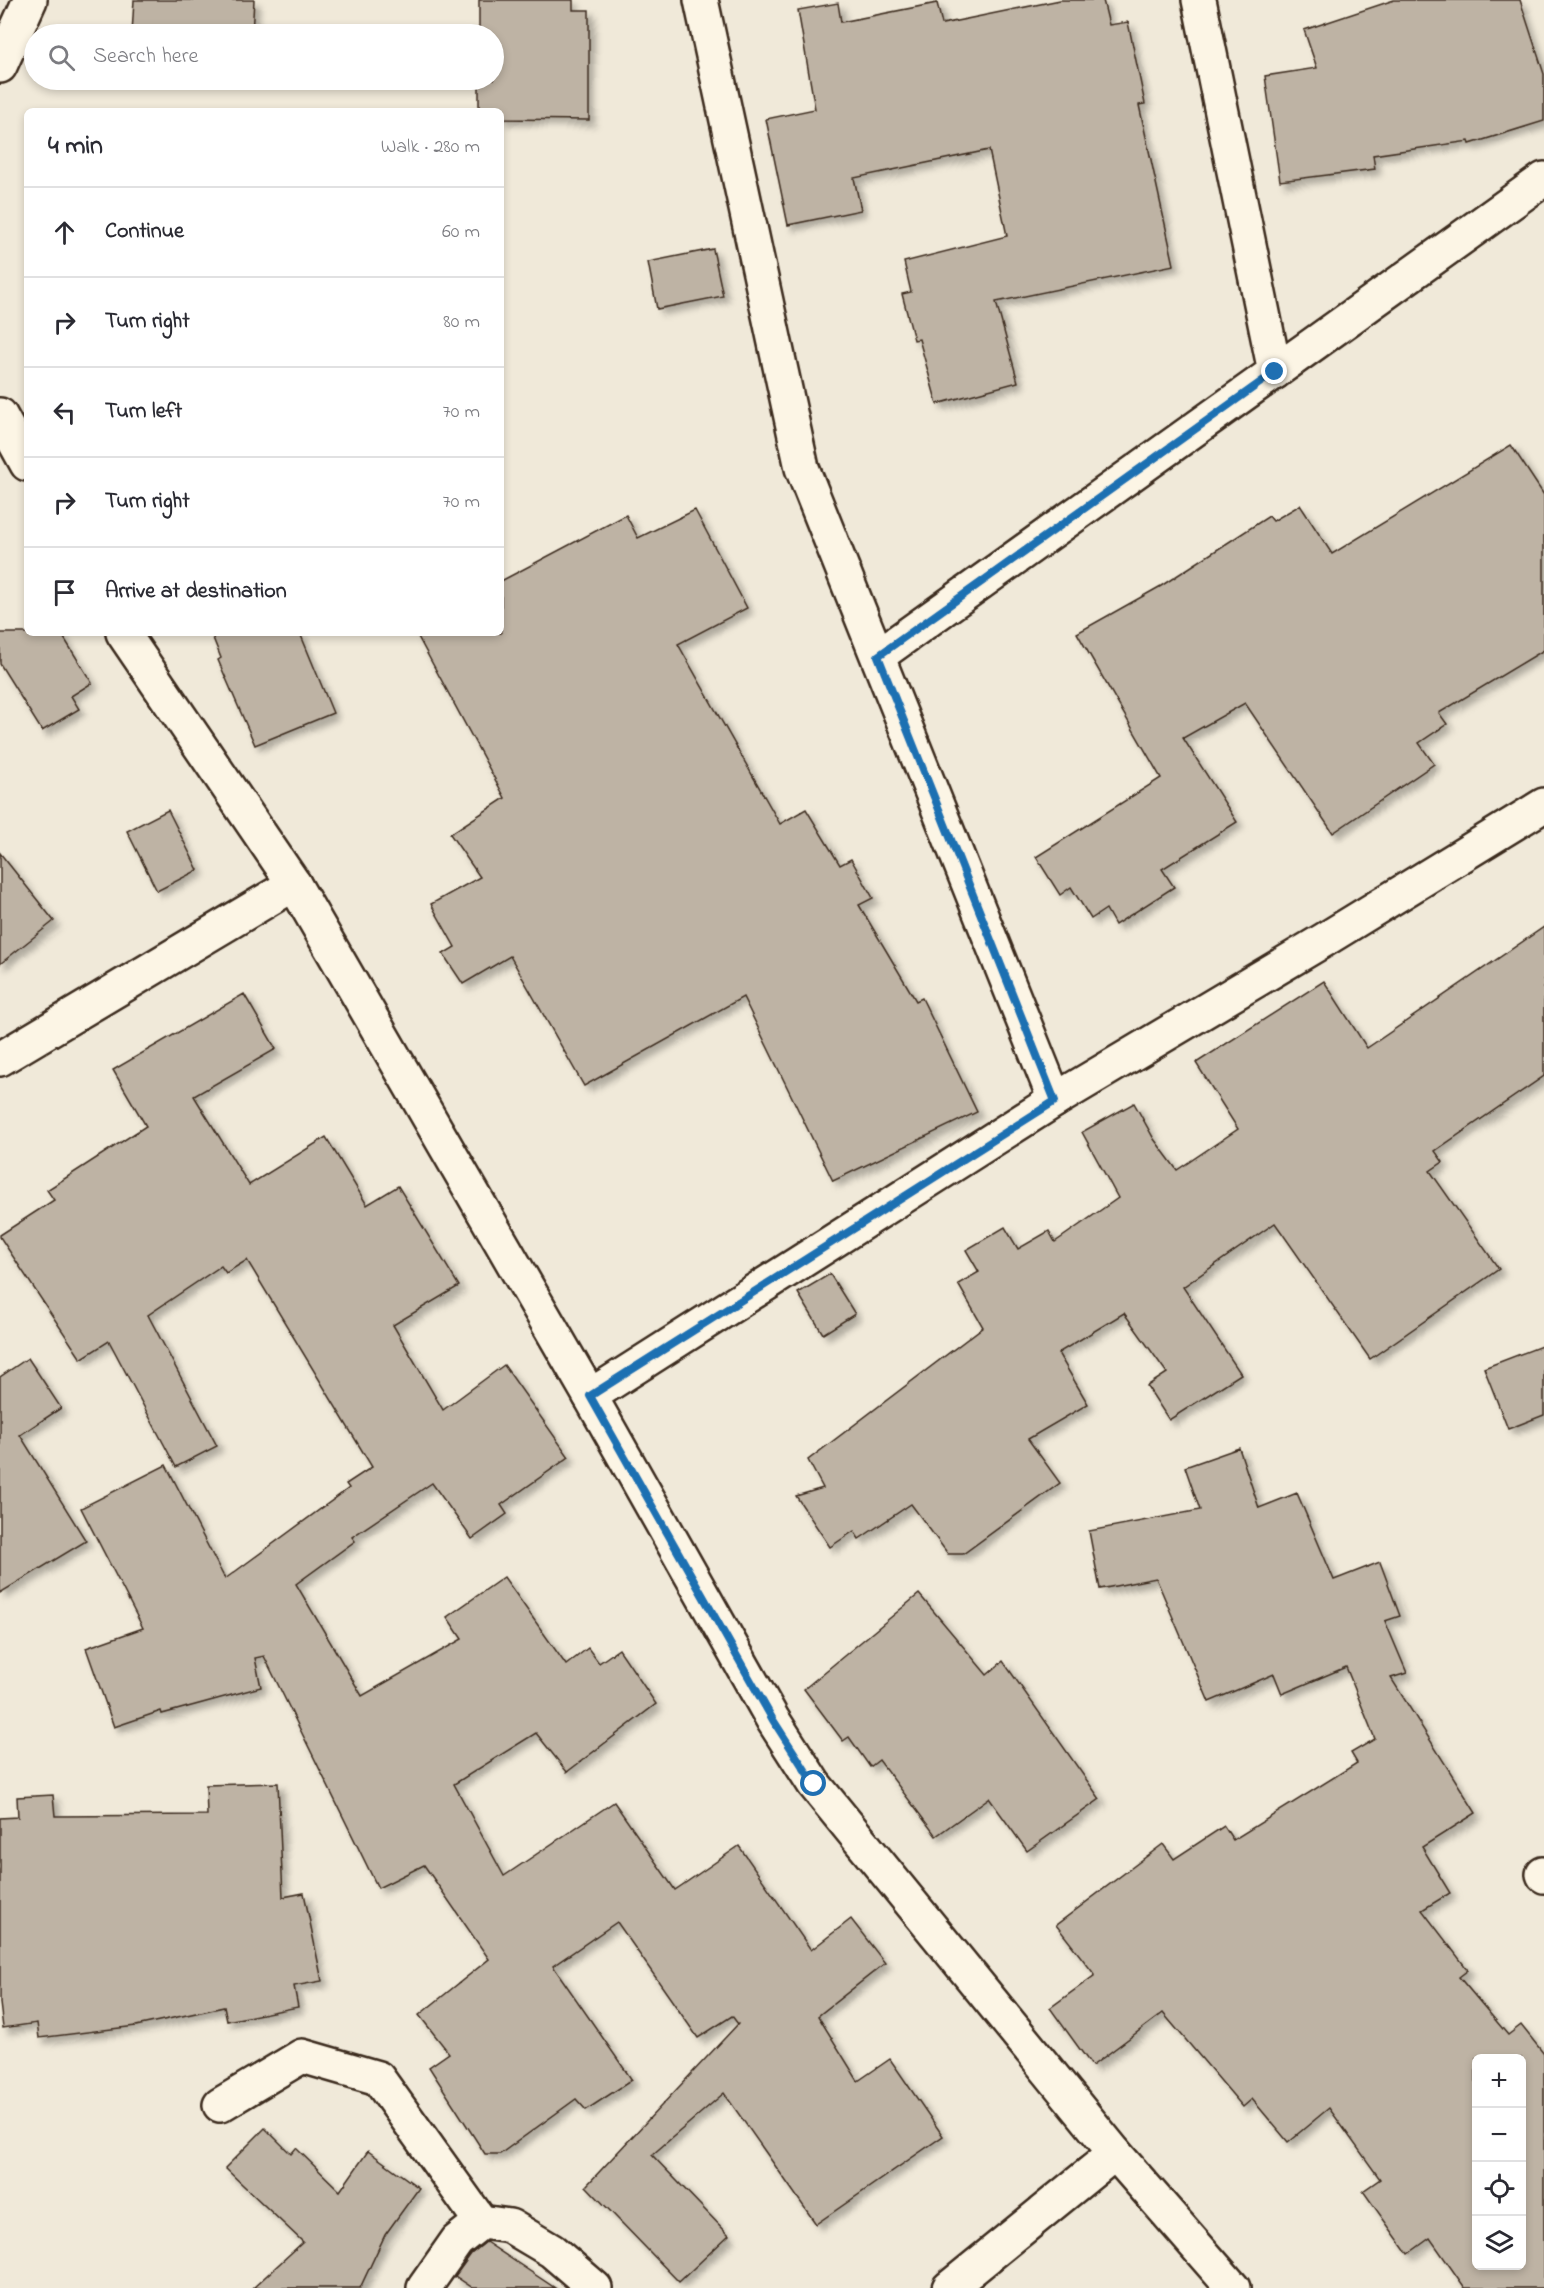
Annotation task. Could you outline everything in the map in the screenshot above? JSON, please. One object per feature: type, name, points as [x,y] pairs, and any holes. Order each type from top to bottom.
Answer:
[{"type":"street","points":[[0,66],[30,0]]},
{"type":"street","points":[[701,0],[802,468],[1055,1101]]},
{"type":"street","points":[[1199,0],[1275,372]]},
{"type":"street","points":[[878,656],[1544,179]]},
{"type":"street","points":[[0,415],[24,459]]},
{"type":"street","points":[[125,636],[294,884],[590,1396],[773,1720],[814,1784],[1114,2153],[1233,2288]]},
{"type":"street","points":[[590,1396],[1055,1101],[1544,805]]},
{"type":"street","points":[[0,1059],[294,884]]},
{"type":"street","points":[[220,2105],[302,2056],[378,2078],[481,2222]]},
{"type":"street","points":[[949,2288],[1114,2153]]},
{"type":"street","points":[[424,2288],[457,2241],[481,2222],[510,2226],[552,2252],[595,2288]]},
{"type":"building","points":[[134,0],[254,0],[253,24],[133,24]]},
{"type":"building","points":[[479,0],[573,0],[573,10],[589,10],[589,120],[504,119],[504,108],[479,108],[479,90],[504,90],[504,24],[479,24]]},
{"type":"building","points":[[1060,0],[1103,0],[1109,25],[1128,22],[1145,104],[1139,105],[1174,265],[996,302],[1018,382],[937,404],[919,339],[914,340],[902,294],[911,292],[904,262],[1007,236],[989,150],[854,178],[861,210],[788,225],[766,119],[815,109],[798,10],[838,3],[841,22],[937,3],[942,24]]},
{"type":"building","points":[[1394,0],[1520,0],[1544,74],[1544,121],[1470,144],[1469,141],[1373,155],[1375,169],[1280,181],[1265,76],[1317,68],[1304,30]]},
{"type":"building","points":[[713,249],[723,296],[657,309],[648,262]]},
{"type":"building","points":[[1511,445],[1544,495],[1544,650],[1439,713],[1447,724],[1419,743],[1434,764],[1333,833],[1245,703],[1183,738],[1237,822],[1162,869],[1174,887],[1115,925],[1106,909],[1091,919],[1071,887],[1060,895],[1036,857],[1161,778],[1077,633],[1161,586],[1269,516],[1273,521],[1300,505],[1332,554]]},
{"type":"building","points":[[695,510],[747,608],[678,644],[780,824],[806,809],[840,865],[851,859],[873,898],[859,905],[916,1001],[922,998],[977,1112],[833,1181],[743,997],[584,1086],[510,956],[463,984],[443,954],[455,947],[431,904],[480,877],[450,834],[505,798],[418,636],[504,636],[504,579],[626,515],[638,538]]},
{"type":"building","points":[[0,633],[24,633],[24,636],[63,636],[92,683],[71,696],[79,709],[42,731],[0,664]]},
{"type":"building","points":[[212,636],[301,636],[333,713],[255,745],[218,660],[221,658]]},
{"type":"building","points":[[168,810],[198,870],[157,891],[127,831]]},
{"type":"building","points":[[0,853],[54,921],[0,964]]},
{"type":"building","points":[[1544,927],[1544,1076],[1435,1151],[1443,1162],[1430,1171],[1499,1269],[1370,1359],[1275,1223],[1183,1287],[1241,1374],[1169,1420],[1147,1386],[1167,1373],[1124,1313],[1058,1353],[1088,1404],[1028,1439],[1060,1483],[963,1554],[948,1554],[911,1504],[859,1539],[854,1531],[830,1547],[796,1496],[823,1488],[808,1460],[983,1327],[958,1284],[979,1272],[966,1250],[1005,1227],[1018,1249],[1049,1231],[1055,1242],[1118,1198],[1082,1132],[1134,1103],[1154,1139],[1177,1170],[1238,1129],[1196,1063],[1324,981],[1367,1048]]},
{"type":"building","points":[[244,994],[276,1049],[194,1096],[249,1185],[326,1137],[367,1205],[398,1186],[459,1286],[393,1325],[443,1410],[504,1365],[569,1457],[501,1505],[507,1514],[472,1539],[432,1483],[352,1537],[355,1541],[296,1584],[362,1696],[462,1639],[447,1617],[504,1577],[566,1665],[588,1648],[599,1663],[619,1649],[656,1704],[567,1772],[536,1733],[454,1784],[504,1876],[614,1802],[675,1890],[739,1846],[811,1950],[851,1919],[885,1963],[818,2016],[858,2081],[890,2059],[943,2136],[816,2224],[724,2093],[652,2155],[729,2235],[679,2282],[586,2186],[738,2024],[732,2016],[698,2038],[617,1922],[553,1966],[632,2080],[586,2110],[576,2099],[500,2154],[485,2154],[429,2067],[449,2053],[419,2015],[489,1959],[424,1865],[378,1888],[264,1656],[255,1658],[261,1687],[162,1714],[161,1711],[114,1727],[86,1648],[143,1628],[81,1508],[166,1465],[225,1579],[349,1488],[346,1484],[372,1467],[247,1260],[226,1273],[221,1266],[148,1315],[217,1446],[176,1467],[109,1341],[81,1359],[0,1237],[54,1200],[47,1190],[146,1126],[113,1070]]},
{"type":"building","points":[[830,1274],[855,1314],[823,1334],[798,1293]]},
{"type":"building","points":[[1544,1345],[1544,1415],[1508,1429],[1484,1368]]},
{"type":"building","points":[[28,1358],[61,1408],[20,1435],[86,1541],[0,1593],[0,1377]]},
{"type":"building","points":[[1239,1448],[1259,1508],[1297,1493],[1334,1580],[1380,1562],[1400,1616],[1385,1621],[1407,1673],[1391,1678],[1476,1813],[1422,1847],[1450,1893],[1422,1910],[1468,1970],[1459,1977],[1508,2035],[1521,2025],[1544,2054],[1544,2288],[1465,2288],[1430,2238],[1408,2254],[1363,2191],[1380,2179],[1329,2108],[1288,2142],[1252,2099],[1243,2107],[1163,2013],[1092,2066],[1050,2008],[1095,1975],[1056,1925],[1163,1844],[1174,1859],[1224,1826],[1233,1840],[1357,1763],[1351,1753],[1375,1739],[1346,1667],[1282,1694],[1274,1674],[1209,1702],[1156,1578],[1100,1589],[1089,1531],[1200,1510],[1185,1467]]},
{"type":"building","points":[[919,1594],[987,1675],[1003,1661],[1100,1799],[1027,1851],[989,1798],[936,1836],[879,1760],[870,1767],[849,1737],[843,1741],[804,1689]]},
{"type":"building","points":[[278,1783],[283,1897],[304,1893],[322,1981],[294,1986],[298,2007],[227,2021],[224,2007],[136,2026],[39,2038],[37,2023],[3,2028],[0,2003],[0,1818],[18,1817],[17,1797],[53,1795],[55,1816],[207,1815],[206,1785]]},
{"type":"building","points":[[265,2128],[291,2154],[296,2148],[340,2191],[368,2151],[419,2188],[385,2235],[360,2288],[253,2288],[303,2242],[225,2168]]},
{"type":"building","points":[[486,2242],[555,2288],[473,2288],[455,2276],[471,2254]]},
{"type":"route","points":[[814,1784],[773,1720],[590,1396],[1055,1101],[878,656],[1275,372]]}]
